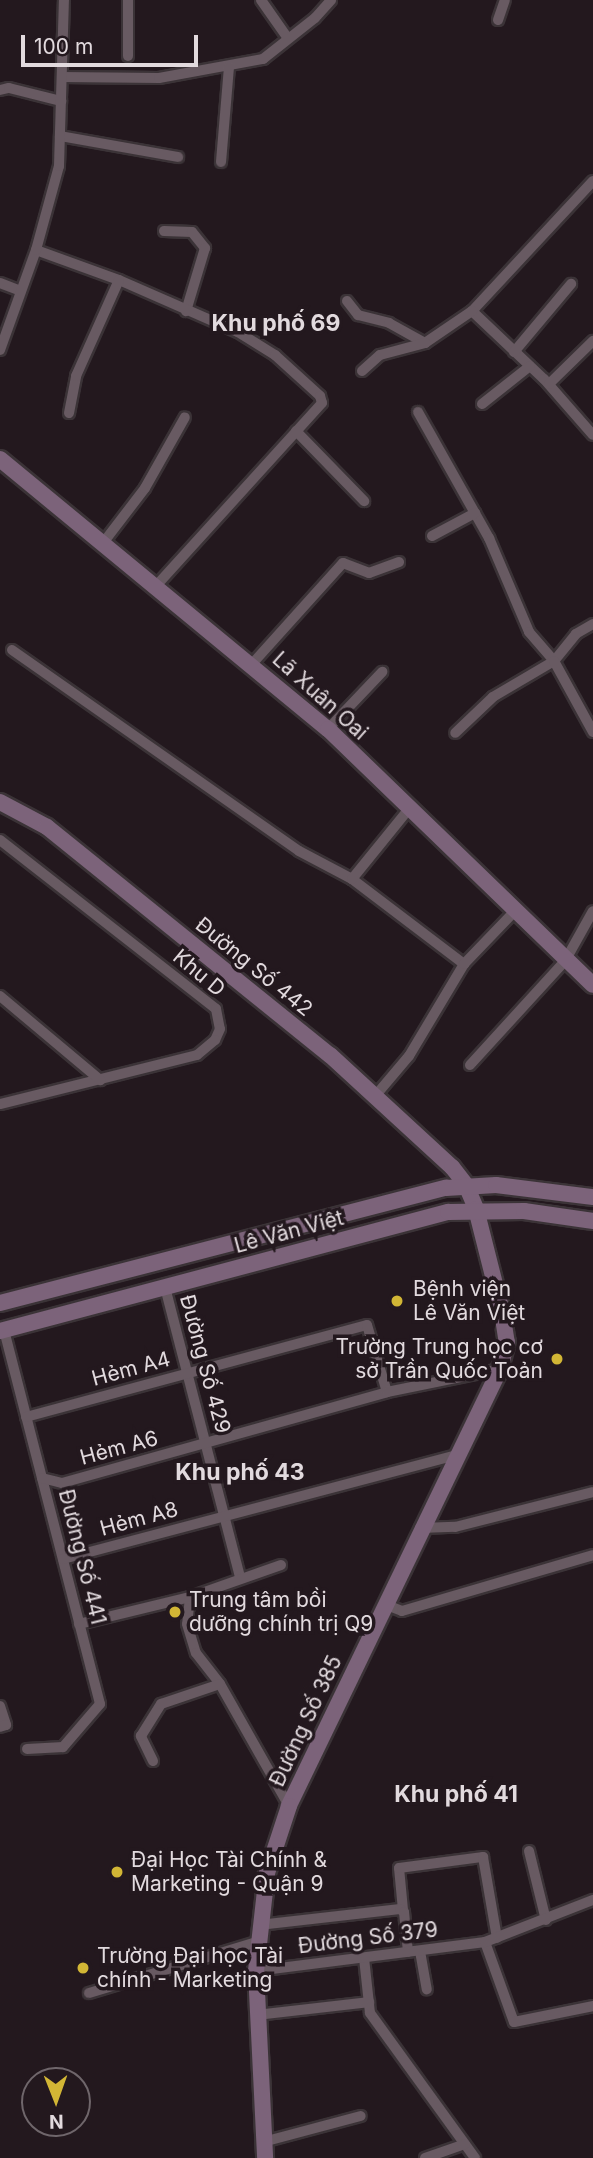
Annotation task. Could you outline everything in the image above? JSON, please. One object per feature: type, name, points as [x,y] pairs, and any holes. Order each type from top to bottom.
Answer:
[{"type":"main road","name":"Lã Xuân Oai","points":[[0,459],[328,729],[513,912],[593,985]]},
{"type":"main road","name":"Đường Số 442","points":[[0,802],[47,827],[376,1095],[466,1185]]},
{"type":"main road","name":"Lê Văn Việt","points":[[0,1303],[466,1185],[593,1197]]},
{"type":"main road","name":"Đường Số 385","points":[[264,2150],[256,1971],[257,1942],[267,1873],[289,1806],[420,1528],[463,1454],[500,1369],[507,1342],[476,1209],[466,1185]]},
{"type":"main road","name":"Lê Văn Việt","points":[[2,1331],[448,1212],[476,1209],[593,1221]]},
{"type":"main road","points":[[158,1261],[165,1287]]},
{"type":"street","points":[[0,350],[4,326],[36,250],[59,166],[64,0]]},
{"type":"street","points":[[128,0],[128,56]]},
{"type":"street","points":[[261,0],[287,37]]},
{"type":"street","points":[[62,77],[159,78],[263,59],[287,37],[315,18],[331,0]]},
{"type":"street","points":[[498,20],[506,0]]},
{"type":"street","points":[[222,162],[229,66]]},
{"type":"street","points":[[0,90],[9,88],[61,101]]},
{"type":"street","points":[[60,136],[178,157]]},
{"type":"street","points":[[362,370],[380,355],[425,343],[472,311],[593,181]]},
{"type":"street","points":[[164,231],[192,232],[205,248],[186,311]]},
{"type":"street","points":[[36,250],[119,280],[238,332],[275,355],[320,396],[322,403],[155,587]]},
{"type":"street","points":[[69,413],[76,376],[119,280]]},
{"type":"street","points":[[0,283],[21,290]]},
{"type":"street","points":[[514,352],[571,284]]},
{"type":"street","points":[[347,301],[358,315],[389,323],[425,343]]},
{"type":"street","points":[[472,311],[549,384],[593,435]]},
{"type":"street","points":[[549,384],[593,341]]},
{"type":"street","points":[[482,404],[530,366]]},
{"type":"street","points":[[418,412],[475,513],[529,632],[554,661],[593,732]]},
{"type":"street","points":[[103,543],[145,488],[185,417]]},
{"type":"street","points":[[296,431],[363,501]]},
{"type":"street","points":[[432,536],[475,513]]},
{"type":"street","points":[[252,664],[343,563],[369,572],[399,562]]},
{"type":"street","points":[[455,733],[493,697],[554,661],[576,634],[593,624]]},
{"type":"street","points":[[12,650],[299,851],[352,879],[464,964]]},
{"type":"street","points":[[328,729],[382,672]]},
{"type":"street","points":[[352,879],[408,810]]},
{"type":"street","name":"Khu D","points":[[0,839],[216,1009],[220,1029],[215,1040],[197,1055],[100,1080]]},
{"type":"street","points":[[470,1065],[565,961],[593,911]]},
{"type":"street","points":[[376,1095],[410,1056],[464,964],[513,912]]},
{"type":"street","points":[[0,996],[100,1080]]},
{"type":"street","points":[[0,1104],[100,1080]]},
{"type":"street","name":"Đường Số 429","points":[[165,1287],[240,1576]]},
{"type":"street","name":"Hẻm A4","points":[[26,1417],[368,1325],[387,1392]]},
{"type":"street","name":"Đường Số 441","points":[[2,1331],[100,1704],[63,1747],[27,1749]]},
{"type":"street","name":"Hẻm A6","points":[[42,1478],[62,1483],[206,1446],[387,1392],[500,1369]]},
{"type":"street","name":"Hẻm A8","points":[[62,1559],[463,1454]]},
{"type":"street","points":[[420,1528],[455,1527],[593,1492]]},
{"type":"street","points":[[384,1604],[402,1611],[593,1555]]},
{"type":"street","points":[[79,1624],[190,1597],[240,1576],[281,1565]]},
{"type":"street","points":[[190,1597],[187,1624],[196,1653],[220,1684],[289,1806]]},
{"type":"street","points":[[153,1762],[141,1736],[162,1704],[220,1684]]},
{"type":"street","points":[[0,1706],[6,1725],[0,1727]]},
{"type":"street","points":[[529,1851],[546,1920]]},
{"type":"street","points":[[408,1952],[399,1868],[483,1857],[497,1938]]},
{"type":"street","name":"Đường Số 379","points":[[256,1971],[485,1942],[593,1900]]},
{"type":"street","points":[[259,1925],[403,1910]]},
{"type":"street","points":[[89,1993],[257,1942]]},
{"type":"street","points":[[485,1942],[514,2022],[593,2006]]},
{"type":"street","points":[[420,1951],[427,1989]]},
{"type":"street","points":[[364,1958],[370,2013],[475,2158]]},
{"type":"street","points":[[257,2015],[369,2002]]},
{"type":"street","points":[[264,2150],[361,2116]]},
{"type":"street","points":[[425,2158],[465,2144]]},
{"type":"place","name":"Bệnh viện Lê Văn Việt","points":[[397,1301]]},
{"type":"place","name":"Trường Trung học cơ sở Trần Quốc Toản","points":[[557,1359]]},
{"type":"place","name":"Trung tâm bồi dưỡng chính trị Q9","points":[[175,1612]]},
{"type":"place","name":"Đại Học Tài Chính & Marketing - Quận 9","points":[[117,1872]]},
{"type":"place","name":"Trường Đại học Tài chính - Marketing","points":[[83,1968]]},
{"type":"district","name":"Khu phố 69","points":[[276,323]]},
{"type":"district","name":"Khu phố 43","points":[[240,1472]]},
{"type":"district","name":"Khu phố 41","points":[[456,1794]]}]
